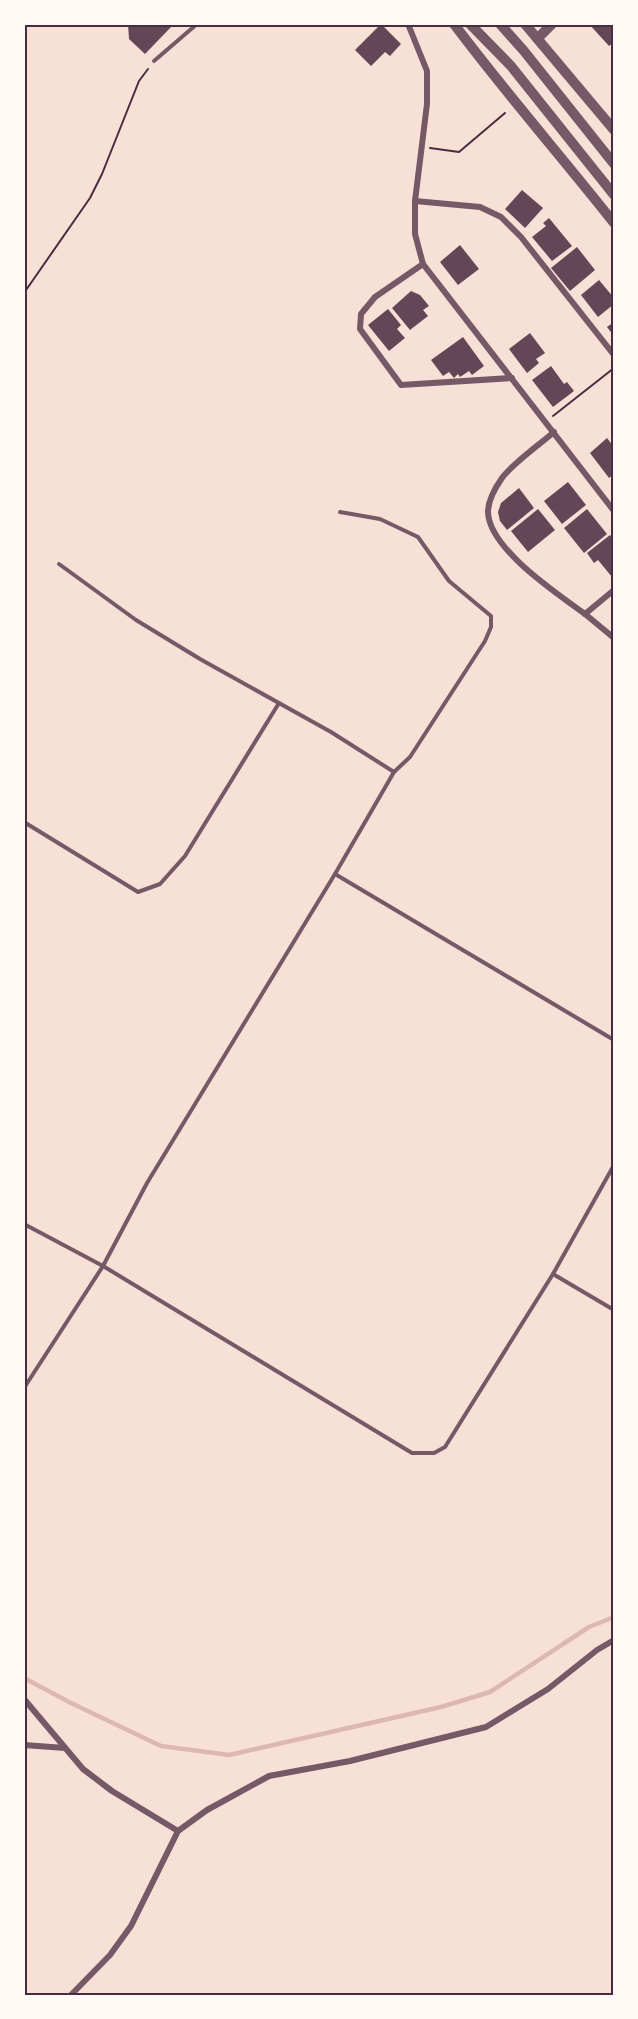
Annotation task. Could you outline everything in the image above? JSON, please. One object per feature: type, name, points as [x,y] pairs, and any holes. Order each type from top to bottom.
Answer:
[{"type":"street","points":[[408,24],[427,71],[427,104],[415,201],[415,234],[423,264],[614,511]]},
{"type":"street","points":[[454,24],[477,57],[510,93],[614,223]]},
{"type":"street","points":[[470,24],[511,66],[614,195]]},
{"type":"street","points":[[500,24],[614,164]]},
{"type":"street","points":[[525,24],[614,130]]},
{"type":"street","points":[[538,38],[552,24]]},
{"type":"street","points":[[415,201],[480,207],[501,217],[521,237],[614,355]]},
{"type":"street","points":[[423,264],[375,297],[361,314],[360,329],[401,385],[512,378]]},
{"type":"street","points":[[554,432],[503,476],[492,493],[488,510],[490,523],[512,555],[536,577],[614,638]]},
{"type":"street","points":[[585,614],[614,590]]},
{"type":"street","points":[[71,1995],[110,1955],[131,1926],[178,1831],[207,1810],[269,1776],[350,1761],[486,1727],[548,1689],[597,1650],[614,1640]]},
{"type":"street","points":[[24,1699],[83,1769],[178,1831]]},
{"type":"street","points":[[24,1745],[65,1748]]},
{"type":"lane","points":[[154,61],[197,24]]},
{"type":"lane","points":[[24,1388],[103,1266],[147,1183],[335,874],[394,772],[410,757],[485,641],[491,627],[491,616],[449,580],[418,537],[380,519],[340,512]]},
{"type":"lane","points":[[59,564],[136,620],[331,732],[394,772]]},
{"type":"lane","points":[[24,822],[138,892],[160,884],[185,856],[279,703]]},
{"type":"lane","points":[[335,874],[614,1040]]},
{"type":"lane","points":[[24,1224],[103,1266],[412,1453],[434,1453],[445,1447],[553,1274],[614,1165]]},
{"type":"lane","points":[[553,1274],[614,1310]]},
{"type":"path","points":[[24,293],[90,198],[139,81],[154,61]]},
{"type":"path","points":[[422,147],[459,152],[505,113]]},
{"type":"path","points":[[546,422],[614,368]]},
{"type":"building","points":[[128,24],[169,24],[172,26],[145,54],[129,39]]},
{"type":"building","points":[[381,24],[401,44],[390,56],[385,52],[371,66],[355,50]]},
{"type":"building","points":[[589,24],[614,24],[614,42],[609,46]]},
{"type":"building","points":[[522,190],[543,208],[525,228],[505,209]]},
{"type":"building","points":[[549,218],[572,246],[552,261],[532,237],[546,226],[543,223]]},
{"type":"building","points":[[460,245],[479,269],[458,285],[440,262]]},
{"type":"building","points":[[577,247],[595,270],[570,291],[551,268]]},
{"type":"building","points":[[599,280],[614,298],[614,304],[598,317],[581,295]]},
{"type":"building","points":[[411,291],[420,295],[429,306],[423,310],[428,316],[410,330],[392,308]]},
{"type":"building","points":[[388,309],[401,325],[397,329],[405,338],[389,351],[368,325]]},
{"type":"building","points":[[614,322],[614,336],[607,327]]},
{"type":"building","points":[[530,333],[545,353],[536,359],[539,363],[527,373],[509,349]]},
{"type":"building","points":[[463,337],[484,366],[472,375],[469,371],[460,377],[458,374],[454,378],[449,372],[443,376],[431,360]]},
{"type":"building","points":[[551,366],[564,384],[567,382],[574,391],[553,407],[532,380]]},
{"type":"building","points":[[607,438],[614,447],[614,474],[609,478],[590,453]]},
{"type":"building","points":[[568,482],[586,505],[562,524],[544,501]]},
{"type":"building","points":[[519,488],[534,508],[507,530],[500,521],[498,512],[501,503]]},
{"type":"building","points":[[538,509],[555,530],[528,552],[511,531]]},
{"type":"building","points":[[587,509],[607,534],[584,553],[564,528]]},
{"type":"building","points":[[610,535],[614,540],[614,575],[612,577],[598,560],[594,563],[587,553]]},
{"type":"waterway","points":[[24,1678],[161,1746],[229,1755],[441,1707],[490,1692],[589,1627],[614,1617]]}]
